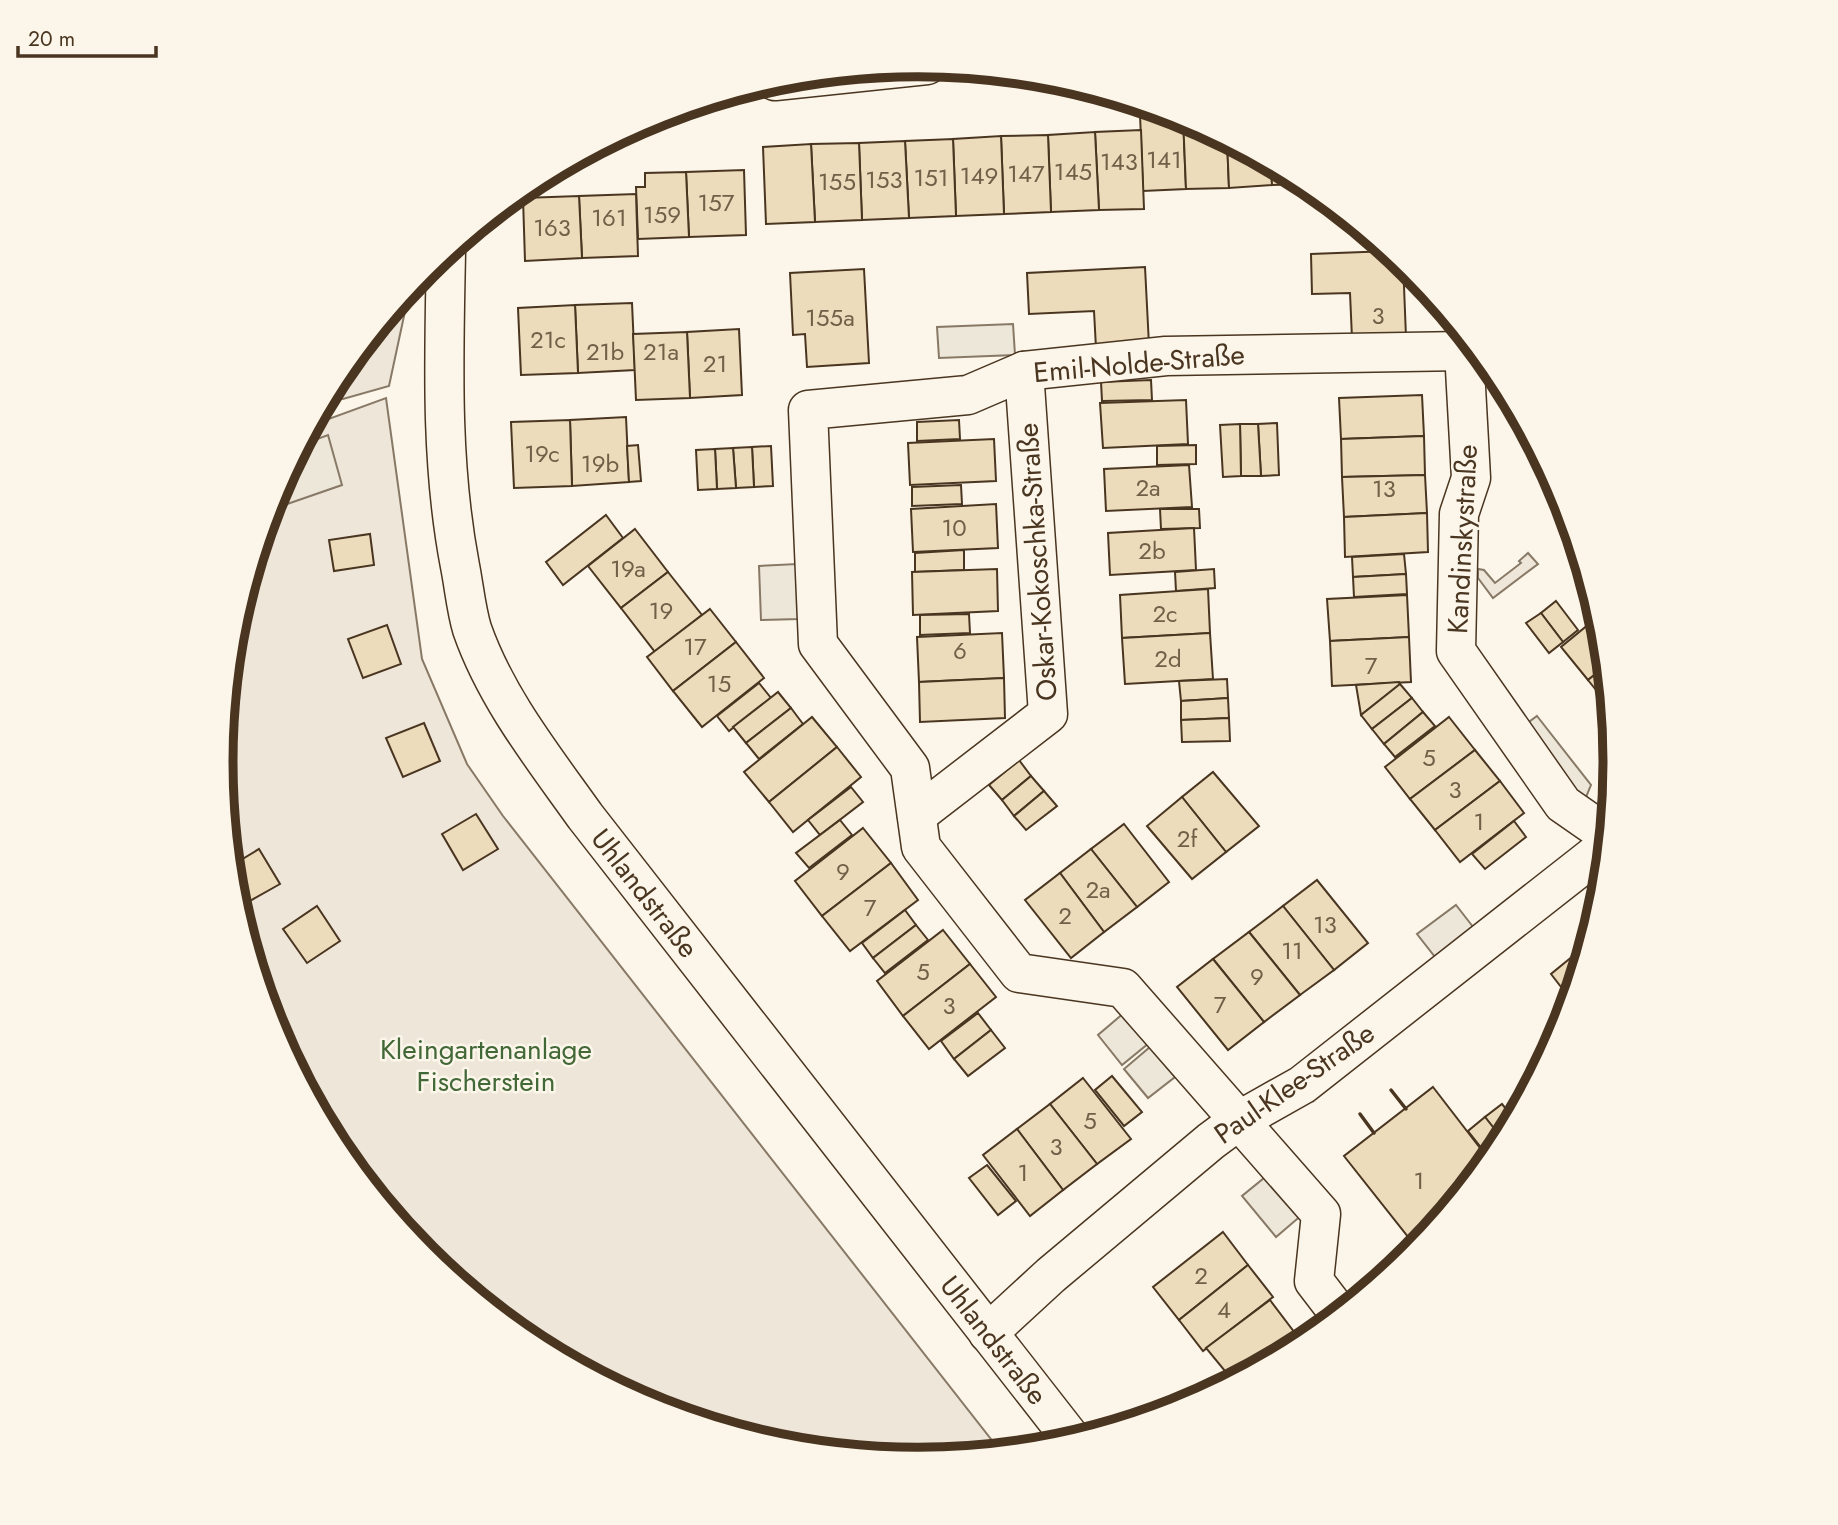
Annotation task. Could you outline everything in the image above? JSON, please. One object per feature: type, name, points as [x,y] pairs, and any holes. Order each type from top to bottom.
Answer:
[{"type":"street","name":"Uhlandstraße","points":[[446,267],[443,410],[449,509],[472,627],[491,672],[525,731],[585,816],[1066,1432]]},
{"type":"street","name":"Emil-Nolde-Straße","points":[[917,815],[910,768],[818,644],[808,410],[968,395],[1024,372],[1166,356],[1464,347]]},
{"type":"street","name":"Kandinskystraße","points":[[1469,354],[1471,478],[1459,514],[1456,650],[1563,804],[1601,830]]},
{"type":"street","name":"Oskar-Kokoschka-Straße","points":[[917,815],[1048,714],[1024,372]]},
{"type":"street","points":[[917,815],[921,847],[1019,973],[1123,988],[1321,1214],[1314,1280],[1334,1307]]},
{"type":"street","name":"Paul-Klee-Straße","points":[[988,1333],[1051,1275],[1238,1121],[1302,1085],[1599,852]]},
{"type":"green space","points":[[405,309],[389,386],[343,399],[339,398],[349,382],[375,345]]},
{"type":"green space","name":"Kleingartenanlage Fischerstein","points":[[386,398],[422,659],[467,764],[503,816],[994,1444],[964,1447],[874,1447],[785,1435],[699,1412],[616,1377],[538,1332],[467,1278],[404,1214],[375,1180],[349,1143],[304,1066],[270,983],[257,940],[239,852],[233,762],[239,673],[257,585],[286,500],[325,420]]},
{"type":"green space","points":[[1528,553],[1538,564],[1493,598],[1478,578],[1478,569],[1484,570],[1495,583],[1521,563],[1519,561]]},
{"type":"shaded area","points":[[1013,324],[1015,355],[939,358],[937,327]]},
{"type":"shaded area","points":[[328,435],[342,485],[284,505],[304,459],[314,440]]},
{"type":"shaded area","points":[[797,564],[799,619],[761,620],[759,566]]},
{"type":"shaded area","points":[[1537,716],[1591,785],[1582,807],[1522,727]]},
{"type":"shaded area","points":[[1456,905],[1477,932],[1439,962],[1417,934]]},
{"type":"shaded area","points":[[1125,1012],[1149,1043],[1122,1065],[1098,1035]]},
{"type":"shaded area","points":[[1150,1047],[1175,1077],[1148,1098],[1124,1069]]},
{"type":"shaded area","points":[[1269,1174],[1303,1214],[1276,1237],[1242,1196]]},
{"type":"building","points":[[1141,114],[1184,130],[1186,189],[1143,191]]},
{"type":"building","points":[[1141,130],[1144,209],[1099,210],[1095,132]]},
{"type":"building","points":[[1184,130],[1227,151],[1229,188],[1186,189]]},
{"type":"building","points":[[1095,132],[1099,210],[1051,212],[1048,135]]},
{"type":"building","points":[[1048,135],[1051,212],[1004,214],[1001,136]]},
{"type":"building","points":[[1001,136],[1004,214],[956,216],[953,139]]},
{"type":"building","points":[[953,139],[956,216],[909,218],[905,141]]},
{"type":"building","points":[[905,141],[909,218],[862,220],[859,143]]},
{"type":"building","points":[[859,143],[862,220],[815,222],[811,144]]},
{"type":"building","points":[[811,144],[815,222],[766,224],[763,147]]},
{"type":"building","points":[[1227,151],[1272,175],[1272,185],[1229,188]]},
{"type":"building","points":[[744,170],[746,235],[689,237],[686,172]]},
{"type":"building","points":[[686,172],[689,237],[638,239],[636,187],[645,187],[645,173]]},
{"type":"building","points":[[1272,175],[1287,185],[1272,185]]},
{"type":"building","points":[[636,194],[638,256],[582,258],[579,196]]},
{"type":"building","points":[[579,196],[582,258],[525,261],[523,204],[531,198]]},
{"type":"building","points":[[1376,252],[1404,278],[1406,337],[1352,338],[1350,293],[1312,294],[1311,254]]},
{"type":"building","points":[[1145,267],[1149,345],[1096,348],[1094,311],[1029,314],[1027,273]]},
{"type":"building","points":[[864,269],[869,363],[807,367],[805,334],[793,335],[790,273]]},
{"type":"building","points":[[632,303],[635,370],[578,373],[575,305]]},
{"type":"building","points":[[575,305],[578,373],[521,375],[518,308]]},
{"type":"building","points":[[739,329],[742,395],[690,398],[687,332]]},
{"type":"building","points":[[687,332],[690,398],[636,400],[633,334]]},
{"type":"building","points":[[1151,380],[1152,400],[1102,401],[1101,382]]},
{"type":"building","points":[[1422,395],[1424,436],[1341,439],[1339,398]]},
{"type":"building","points":[[1186,400],[1188,444],[1103,448],[1100,403]]},
{"type":"building","points":[[626,417],[629,482],[572,486],[570,420]]},
{"type":"building","points":[[570,420],[572,486],[514,488],[511,422]]},
{"type":"building","points":[[959,420],[960,439],[917,441],[917,422]]},
{"type":"building","points":[[1277,423],[1279,475],[1261,476],[1258,424]]},
{"type":"building","points":[[1240,424],[1258,424],[1261,476],[1241,476]]},
{"type":"building","points":[[1240,424],[1241,476],[1223,477],[1220,425]]},
{"type":"building","points":[[1424,436],[1425,475],[1342,477],[1341,439]]},
{"type":"building","points":[[994,439],[996,481],[910,485],[908,443]]},
{"type":"building","points":[[638,445],[641,481],[629,482],[627,446]]},
{"type":"building","points":[[1196,445],[1196,464],[1157,465],[1157,446]]},
{"type":"building","points":[[771,446],[773,486],[754,487],[752,447]]},
{"type":"building","points":[[752,447],[754,487],[736,488],[733,448]]},
{"type":"building","points":[[733,448],[736,488],[717,489],[715,449]]},
{"type":"building","points":[[715,449],[717,489],[698,490],[696,450]]},
{"type":"building","points":[[1189,465],[1192,507],[1106,511],[1104,469]]},
{"type":"building","points":[[1425,475],[1427,513],[1344,517],[1342,477]]},
{"type":"building","points":[[961,485],[962,504],[912,506],[912,487]]},
{"type":"building","points":[[996,504],[998,548],[913,552],[911,509]]},
{"type":"building","points":[[1160,509],[1199,509],[1200,528],[1161,529]]},
{"type":"building","points":[[1427,513],[1428,552],[1345,557],[1344,517]]},
{"type":"building","points":[[606,515],[623,538],[563,585],[546,562]]},
{"type":"building","points":[[1194,528],[1196,570],[1110,575],[1108,533]]},
{"type":"building","points":[[635,529],[668,572],[621,608],[588,566]]},
{"type":"building","points":[[370,534],[374,565],[334,571],[329,540]]},
{"type":"building","points":[[964,550],[964,570],[915,572],[915,553]]},
{"type":"building","points":[[1404,554],[1406,574],[1353,577],[1352,557]]},
{"type":"building","points":[[997,569],[998,611],[913,615],[912,572]]},
{"type":"building","points":[[1214,569],[1215,588],[1176,591],[1175,572]]},
{"type":"building","points":[[668,572],[702,615],[655,652],[621,608]]},
{"type":"building","points":[[1406,574],[1407,594],[1354,597],[1353,577]]},
{"type":"building","points":[[1208,589],[1210,633],[1122,638],[1120,595]]},
{"type":"building","points":[[1407,595],[1409,637],[1330,641],[1327,599]]},
{"type":"building","points":[[1556,601],[1578,630],[1563,642],[1541,613]]},
{"type":"building","points":[[710,609],[736,642],[673,691],[647,657]]},
{"type":"building","points":[[1541,613],[1563,642],[1549,653],[1526,623]]},
{"type":"building","points":[[969,614],[970,633],[920,635],[920,615]]},
{"type":"building","points":[[1590,623],[1599,672],[1588,680],[1561,647]]},
{"type":"building","points":[[387,625],[401,664],[363,678],[348,639]]},
{"type":"building","points":[[1002,633],[1004,678],[919,682],[917,637]]},
{"type":"building","points":[[1210,633],[1213,679],[1125,684],[1122,638]]},
{"type":"building","points":[[1409,637],[1411,682],[1332,686],[1330,641]]},
{"type":"building","points":[[736,642],[764,678],[702,727],[673,691]]},
{"type":"building","points":[[1599,672],[1601,696],[1588,680]]},
{"type":"building","points":[[1004,678],[1005,718],[920,722],[919,682]]},
{"type":"building","points":[[1227,679],[1228,698],[1181,701],[1179,681]]},
{"type":"building","points":[[1399,682],[1400,685],[1361,715],[1356,685]]},
{"type":"building","points":[[759,683],[771,698],[729,731],[717,716]]},
{"type":"building","points":[[1400,684],[1412,698],[1372,729],[1361,715]]},
{"type":"building","points":[[778,692],[791,708],[746,743],[733,727]]},
{"type":"building","points":[[1228,698],[1229,718],[1181,720],[1181,701]]},
{"type":"building","points":[[1412,698],[1423,712],[1384,744],[1372,729]]},
{"type":"building","points":[[791,708],[803,724],[759,759],[746,743]]},
{"type":"building","points":[[1423,712],[1435,726],[1395,757],[1384,744]]},
{"type":"building","points":[[812,717],[837,747],[769,802],[744,772]]},
{"type":"building","points":[[1449,717],[1475,750],[1410,799],[1385,767]]},
{"type":"building","points":[[1229,718],[1230,741],[1182,742],[1181,720]]},
{"type":"building","points":[[424,723],[440,761],[403,777],[386,738]]},
{"type":"building","points":[[837,747],[861,777],[793,832],[769,802]]},
{"type":"building","points":[[1475,750],[1500,781],[1435,830],[1410,799]]},
{"type":"building","points":[[1019,760],[1031,776],[1002,800],[989,785]]},
{"type":"building","points":[[1213,772],[1259,826],[1226,852],[1182,797]]},
{"type":"building","points":[[1031,776],[1044,791],[1014,816],[1002,800]]},
{"type":"building","points":[[1500,781],[1524,813],[1460,862],[1435,830]]},
{"type":"building","points":[[851,787],[863,802],[820,835],[808,820]]},
{"type":"building","points":[[1044,791],[1057,806],[1026,830],[1014,816]]},
{"type":"building","points":[[1182,797],[1226,852],[1192,879],[1147,826]]},
{"type":"building","points":[[476,814],[498,849],[463,870],[442,834]]},
{"type":"building","points":[[840,820],[852,835],[809,868],[796,853]]},
{"type":"building","points":[[1514,821],[1526,837],[1485,869],[1472,854]]},
{"type":"building","points":[[1124,824],[1169,882],[1137,907],[1091,849]]},
{"type":"building","points":[[863,828],[891,863],[822,916],[795,881]]},
{"type":"building","points":[[259,849],[280,884],[248,902],[240,860]]},
{"type":"building","points":[[1091,849],[1137,907],[1104,932],[1060,873]]},
{"type":"building","points":[[891,863],[918,900],[850,951],[822,916]]},
{"type":"building","points":[[1060,873],[1104,932],[1071,958],[1025,900]]},
{"type":"building","points":[[1317,880],[1368,943],[1334,970],[1283,906]]},
{"type":"building","points":[[317,906],[340,941],[307,963],[283,929]]},
{"type":"building","points":[[1283,906],[1334,970],[1300,995],[1249,932]]},
{"type":"building","points":[[905,910],[916,925],[873,958],[862,943]]},
{"type":"building","points":[[916,925],[928,940],[885,973],[873,958]]},
{"type":"building","points":[[943,930],[970,964],[903,1016],[877,981]]},
{"type":"building","points":[[1249,932],[1300,995],[1264,1022],[1213,959]]},
{"type":"building","points":[[1577,952],[1565,992],[1551,974]]},
{"type":"building","points":[[1213,959],[1264,1022],[1228,1050],[1177,987]]},
{"type":"building","points":[[970,964],[996,997],[929,1049],[903,1016]]},
{"type":"building","points":[[978,1013],[991,1030],[954,1059],[941,1041]]},
{"type":"building","points":[[991,1030],[1005,1048],[968,1076],[954,1059]]},
{"type":"building","points":[[1112,1076],[1142,1112],[1124,1126],[1095,1090]]},
{"type":"building","points":[[1083,1078],[1131,1139],[1097,1164],[1050,1104]]},
{"type":"building","points":[[1433,1087],[1483,1152],[1434,1214],[1409,1238],[1344,1156]]},
{"type":"building","points":[[1050,1104],[1097,1164],[1063,1190],[1017,1129]]},
{"type":"building","points":[[1502,1104],[1509,1112],[1496,1131],[1485,1117]]},
{"type":"building","points":[[1485,1117],[1496,1131],[1484,1151],[1468,1131]]},
{"type":"building","points":[[1017,1129],[1063,1190],[1030,1216],[983,1155]]},
{"type":"building","points":[[987,1165],[1016,1201],[998,1215],[969,1178]]},
{"type":"building","points":[[1223,1232],[1248,1265],[1179,1320],[1153,1287]]},
{"type":"building","points":[[1248,1265],[1273,1297],[1203,1351],[1179,1320]]},
{"type":"building","points":[[1270,1300],[1296,1334],[1228,1374],[1206,1348]]},
{"type":"wall","points":[[1391,1090],[1406,1109]]},
{"type":"wall","points":[[1360,1114],[1374,1133]]}]
